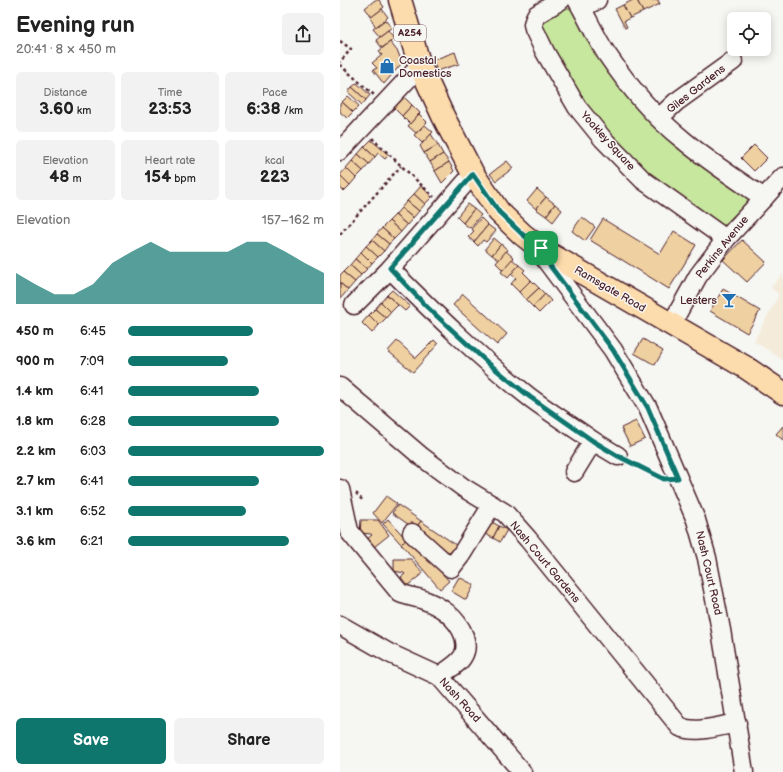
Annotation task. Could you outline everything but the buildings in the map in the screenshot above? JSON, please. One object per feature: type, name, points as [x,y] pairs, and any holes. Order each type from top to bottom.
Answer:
[{"type":"main road","name":"Ramsgate Road","points":[[400,0],[420,66],[443,116],[473,174],[499,212],[522,234],[541,248],[745,367],[783,393]]},
{"type":"street","name":"Yoakley Square","points":[[561,0],[538,12],[533,24],[545,52],[577,107],[603,139],[644,180],[726,239]]},
{"type":"street","points":[[585,3],[606,53],[633,88],[660,118],[688,144],[764,198]]},
{"type":"street","name":"Giles Gardens","points":[[660,118],[676,102],[733,62]]},
{"type":"street","points":[[340,151],[420,66]]},
{"type":"street","points":[[354,304],[390,268],[473,174]]},
{"type":"street","name":"Perkins Avenue","points":[[671,325],[698,276],[726,239],[783,177]]},
{"type":"street","name":"Nash Court Road","points":[[541,248],[545,259],[617,356],[648,408],[696,520],[707,558],[721,630],[744,772]]},
{"type":"street","points":[[390,268],[427,307],[488,363],[530,397],[593,441],[618,456]]},
{"type":"street","name":"Nash Court Gardens","points":[[340,387],[422,457],[464,488],[505,513],[528,539],[680,727],[688,730],[699,730],[737,723]]},
{"type":"street","points":[[574,472],[593,441]]},
{"type":"street","points":[[340,489],[349,531],[400,593],[409,597],[421,599],[438,607],[453,617],[461,628],[466,642],[462,658],[439,676]]},
{"type":"street","points":[[412,533],[451,568],[461,556],[492,505]]},
{"type":"street","name":"Nash Road","points":[[340,625],[390,653],[439,676],[522,772]]},
{"type":"path","points":[[340,41],[351,49],[340,64],[383,104]]},
{"type":"path","points":[[361,129],[444,206]]},
{"type":"path","points":[[340,234],[401,166]]},
{"type":"path","points":[[618,456],[664,479],[678,478]]},
{"type":"shaded area","points":[[783,274],[783,360],[754,341],[779,295],[771,287]]},
{"type":"green space","points":[[562,6],[573,10],[598,53],[748,197],[748,201],[721,228],[688,208],[610,139],[571,87],[538,24]]},
{"type":"place","name":"Coastal Domestics","points":[[387,66]]},
{"type":"place","name":"Lesters","points":[[729,300]]},
{"type":"route","points":[[473,174],[499,212],[522,234],[541,248],[545,259],[613,350],[648,408],[678,478],[664,479],[618,456],[593,441],[530,397],[488,363],[427,307],[390,268],[473,174]]}]
